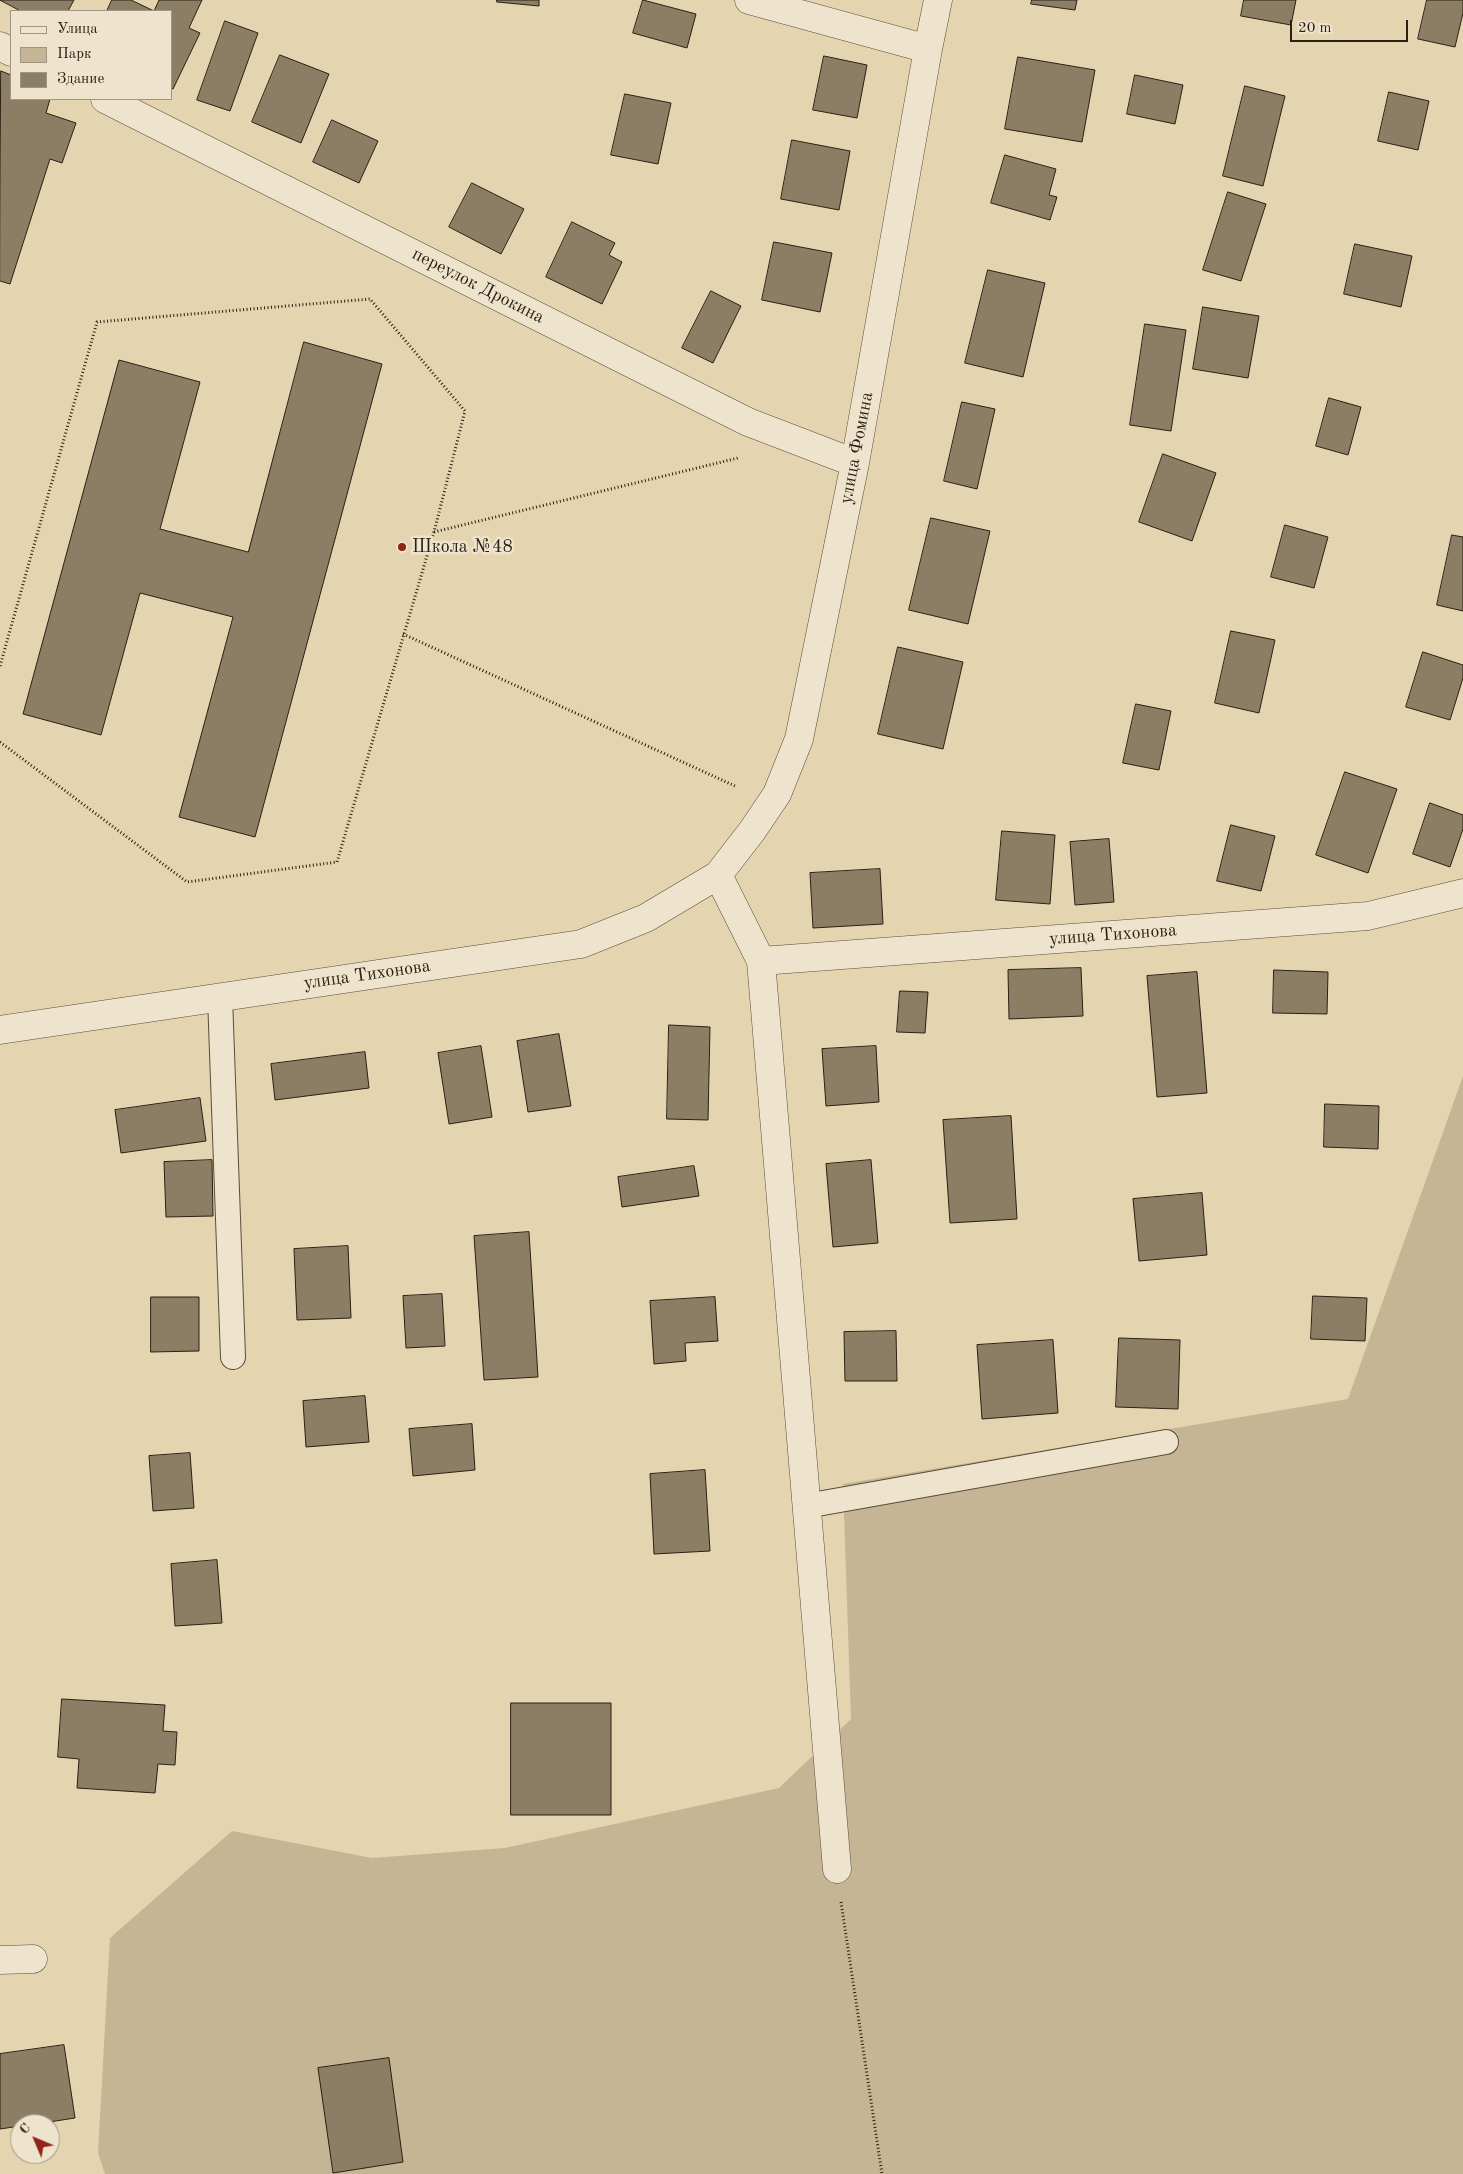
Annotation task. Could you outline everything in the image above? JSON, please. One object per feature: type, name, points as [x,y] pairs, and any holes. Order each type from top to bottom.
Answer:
[{"type":"street","points":[[748,0],[928,49]]},
{"type":"street","name":"улица Фомина","points":[[718,874],[752,831],[776,794],[799,739],[855,463],[938,0]]},
{"type":"street","name":"переулок Дрокина","points":[[107,100],[748,422],[855,463]]},
{"type":"street","points":[[718,874],[762,961],[837,1870]]},
{"type":"street","name":"улица Тихонова","points":[[0,1030],[581,944],[646,918],[718,874]]},
{"type":"street","name":"улица Тихонова","points":[[762,961],[1368,916],[1463,892]]},
{"type":"street","points":[[0,1960],[33,1959]]},
{"type":"lane","points":[[220,996],[233,1357]]},
{"type":"lane","points":[[806,1506],[1166,1442]]},
{"type":"path","points":[[0,666],[97,322],[370,299],[466,411],[434,532],[337,862],[188,882],[0,742]]},
{"type":"path","points":[[434,532],[738,458]]},
{"type":"path","points":[[403,634],[735,786]]},
{"type":"path","points":[[837,1870],[882,2174]]},
{"type":"green space","points":[[1463,1076],[1463,2174],[105,2174],[98,2153],[110,1938],[232,1831],[372,1858],[505,1848],[779,1788],[851,1719],[843,1484],[1348,1399]]},
{"type":"building","points":[[0,0],[74,0],[69,10],[19,10]]},
{"type":"building","points":[[112,0],[131,0],[152,10],[107,10]]},
{"type":"building","points":[[159,0],[202,0],[189,28],[200,33],[173,89],[172,10],[154,10]]},
{"type":"building","points":[[497,0],[539,0],[539,6],[497,2]]},
{"type":"building","points":[[643,0],[696,14],[687,48],[633,33]]},
{"type":"building","points":[[1032,0],[1077,0],[1075,10],[1031,4]]},
{"type":"building","points":[[1244,0],[1296,0],[1291,25],[1241,16]]},
{"type":"building","points":[[1427,0],[1463,0],[1463,13],[1455,47],[1418,39]]},
{"type":"building","points":[[225,21],[258,33],[230,111],[197,100]]},
{"type":"building","points":[[280,55],[329,74],[301,143],[252,122]]},
{"type":"building","points":[[824,56],[867,65],[857,118],[813,110]]},
{"type":"building","points":[[1018,57],[1095,70],[1082,142],[1005,129]]},
{"type":"building","points":[[1,71],[10,75],[10,100],[50,100],[46,113],[76,123],[62,163],[50,159],[10,284],[0,281]]},
{"type":"building","points":[[1135,75],[1183,85],[1175,124],[1127,114]]},
{"type":"building","points":[[1245,86],[1285,96],[1263,186],[1223,176]]},
{"type":"building","points":[[1389,92],[1429,101],[1418,150],[1378,141]]},
{"type":"building","points":[[625,94],[671,103],[658,164],[611,155]]},
{"type":"building","points":[[332,120],[378,141],[359,183],[313,162]]},
{"type":"building","points":[[792,140],[850,151],[839,210],[781,199]]},
{"type":"building","points":[[1005,155],[1056,169],[1049,195],[1057,197],[1050,220],[991,203]]},
{"type":"building","points":[[472,183],[524,209],[501,254],[449,227]]},
{"type":"building","points":[[1228,192],[1266,204],[1241,281],[1203,270]]},
{"type":"building","points":[[572,222],[615,243],[609,255],[622,262],[602,304],[546,277]]},
{"type":"building","points":[[774,242],[832,253],[820,312],[762,300]]},
{"type":"building","points":[[1355,244],[1412,256],[1401,307],[1344,294]]},
{"type":"building","points":[[988,270],[1045,283],[1023,377],[965,363]]},
{"type":"building","points":[[711,291],[741,306],[713,363],[682,348]]},
{"type":"building","points":[[1203,307],[1259,316],[1248,378],[1193,369]]},
{"type":"building","points":[[1145,324],[1186,330],[1171,431],[1130,425]]},
{"type":"building","points":[[304,342],[382,364],[255,837],[179,817],[233,617],[140,593],[101,735],[23,714],[119,360],[200,382],[160,529],[248,552]]},
{"type":"building","points":[[1329,398],[1361,407],[1348,455],[1316,446]]},
{"type":"building","points":[[962,402],[995,409],[977,489],[944,481]]},
{"type":"building","points":[[1163,454],[1216,473],[1192,541],[1139,522]]},
{"type":"building","points":[[931,518],[990,531],[968,624],[909,610]]},
{"type":"building","points":[[1285,525],[1328,537],[1314,588],[1271,577]]},
{"type":"building","points":[[1452,535],[1463,537],[1463,611],[1437,605]]},
{"type":"building","points":[[1231,631],[1275,640],[1259,713],[1215,703]]},
{"type":"building","points":[[898,647],[963,662],[943,749],[878,734]]},
{"type":"building","points":[[1423,652],[1463,665],[1463,678],[1450,720],[1406,707]]},
{"type":"building","points":[[1136,704],[1171,711],[1159,770],[1123,763]]},
{"type":"building","points":[[1345,772],[1397,789],[1368,873],[1316,855]]},
{"type":"building","points":[[1430,803],[1463,815],[1463,829],[1450,867],[1413,854]]},
{"type":"building","points":[[1231,825],[1275,836],[1261,891],[1217,881]]},
{"type":"building","points":[[1002,831],[1055,835],[1050,904],[996,900]]},
{"type":"building","points":[[1109,839],[1114,902],[1075,905],[1070,842]]},
{"type":"building","points":[[880,869],[883,924],[813,928],[810,873]]},
{"type":"building","points":[[1081,968],[1083,1016],[1009,1019],[1008,970]]},
{"type":"building","points":[[1274,970],[1328,972],[1327,1014],[1273,1013]]},
{"type":"building","points":[[1197,972],[1207,1093],[1157,1097],[1147,976]]},
{"type":"building","points":[[900,991],[928,992],[925,1033],[897,1032]]},
{"type":"building","points":[[669,1025],[710,1027],[708,1120],[667,1119]]},
{"type":"building","points":[[559,1034],[571,1106],[528,1112],[517,1041]]},
{"type":"building","points":[[481,1046],[492,1117],[449,1124],[438,1053]]},
{"type":"building","points":[[876,1046],[879,1102],[826,1106],[822,1049]]},
{"type":"building","points":[[365,1052],[369,1088],[275,1100],[271,1064]]},
{"type":"building","points":[[200,1098],[206,1141],[121,1153],[115,1110]]},
{"type":"building","points":[[1325,1104],[1379,1106],[1378,1149],[1324,1147]]},
{"type":"building","points":[[1011,1116],[1017,1219],[950,1223],[943,1120]]},
{"type":"building","points":[[212,1160],[213,1216],[166,1217],[164,1162]]},
{"type":"building","points":[[871,1160],[878,1243],[833,1247],[826,1164]]},
{"type":"building","points":[[694,1166],[699,1196],[622,1207],[618,1177]]},
{"type":"building","points":[[1202,1193],[1207,1255],[1139,1261],[1133,1199]]},
{"type":"building","points":[[529,1232],[538,1377],[484,1380],[474,1236]]},
{"type":"building","points":[[348,1246],[351,1318],[297,1320],[294,1249]]},
{"type":"building","points":[[442,1294],[445,1346],[406,1348],[403,1296]]},
{"type":"building","points":[[1313,1296],[1367,1298],[1365,1341],[1311,1339]]},
{"type":"building","points":[[151,1297],[199,1297],[199,1351],[151,1352]]},
{"type":"building","points":[[715,1297],[718,1341],[685,1343],[686,1361],[654,1364],[650,1301]]},
{"type":"building","points":[[896,1331],[897,1381],[845,1381],[844,1332]]},
{"type":"building","points":[[1119,1338],[1180,1340],[1178,1409],[1116,1407]]},
{"type":"building","points":[[1053,1340],[1058,1413],[982,1419],[977,1345]]},
{"type":"building","points":[[365,1396],[369,1442],[306,1447],[303,1401]]},
{"type":"building","points":[[472,1424],[475,1470],[413,1476],[409,1429]]},
{"type":"building","points":[[190,1453],[194,1508],[153,1511],[149,1456]]},
{"type":"building","points":[[705,1470],[710,1551],[654,1554],[650,1474]]},
{"type":"building","points":[[217,1560],[222,1623],[175,1626],[171,1564]]},
{"type":"building","points":[[62,1699],[165,1705],[163,1731],[177,1732],[175,1765],[158,1764],[155,1793],[77,1788],[79,1759],[58,1757]]},
{"type":"building","points":[[511,1703],[611,1703],[611,1815],[511,1815]]},
{"type":"building","points":[[64,2045],[75,2118],[60,2120],[60,2114],[10,2114],[10,2128],[0,2129],[0,2054]]},
{"type":"building","points":[[389,2058],[403,2162],[333,2173],[318,2068]]},
{"type":"place","name":"Школа №48","points":[[402,547]]}]
